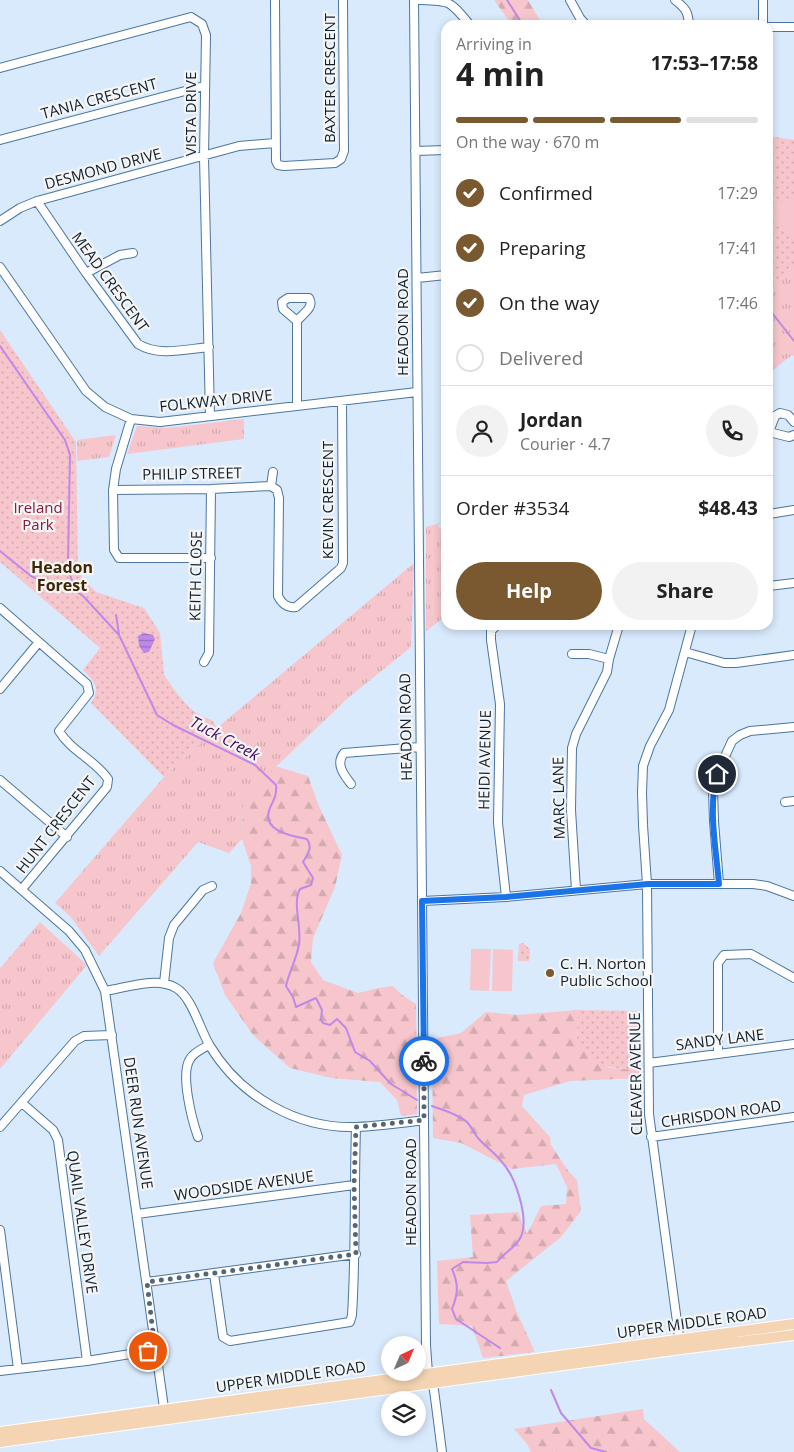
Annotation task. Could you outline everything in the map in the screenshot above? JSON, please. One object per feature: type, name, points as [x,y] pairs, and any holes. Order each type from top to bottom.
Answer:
[{"type":"main road","name":"UPPER MIDDLE ROAD","points":[[680,1345],[794,1324]]},
{"type":"main road","name":"UPPER MIDDLE ROAD","points":[[0,1432],[165,1414],[680,1345],[794,1335]]},
{"type":"main road","name":"UPPER MIDDLE ROAD","points":[[0,1442],[165,1414]]},
{"type":"street","points":[[275,0],[275,142]]},
{"type":"street","name":"BAXTER CRESCENT","points":[[275,142],[278,165],[335,162],[341,158],[344,151],[343,0]]},
{"type":"street","name":"HEADON ROAD","points":[[414,0],[426,1345],[442,1452]]},
{"type":"street","points":[[418,0],[451,3],[466,20]]},
{"type":"street","points":[[570,0],[582,20]]},
{"type":"street","points":[[675,0],[686,8],[688,20]]},
{"type":"street","points":[[763,0],[763,20]]},
{"type":"street","name":"VISTA DRIVE","points":[[0,68],[191,17],[202,24],[206,35],[204,157],[210,416]]},
{"type":"street","points":[[773,27],[794,27]]},
{"type":"street","name":"TANIA CRESCENT","points":[[0,140],[204,86]]},
{"type":"street","name":"DESMOND DRIVE","points":[[0,221],[20,208],[37,201],[239,146],[275,142]]},
{"type":"street","points":[[415,151],[441,150]]},
{"type":"street","name":"MEAD CRESCENT","points":[[37,201],[86,273],[138,344],[148,350],[160,352],[209,347]]},
{"type":"street","points":[[86,273],[120,255],[133,253]]},
{"type":"street","name":"FOLKWAY DRIVE","points":[[0,267],[86,391],[105,407],[131,419],[160,422],[417,392]]},
{"type":"street","points":[[417,278],[441,276]]},
{"type":"street","points":[[297,321],[297,406]]},
{"type":"street","name":"KEVIN CRESCENT","points":[[271,486],[277,490],[280,498],[278,596],[281,603],[289,607],[296,607],[341,568],[343,563],[342,402]]},
{"type":"street","points":[[773,421],[775,416],[780,413],[788,415],[794,422]]},
{"type":"street","points":[[131,419],[116,470],[113,490],[114,550],[118,558],[211,558]]},
{"type":"street","points":[[773,433],[789,437],[794,435]]},
{"type":"street","points":[[271,486],[273,472]]},
{"type":"street","name":"PHILIP STREET","points":[[113,490],[271,486]]},
{"type":"street","name":"KEITH CLOSE","points":[[204,662],[209,654],[211,489]]},
{"type":"street","points":[[773,513],[794,510]]},
{"type":"street","points":[[773,586],[794,583]]},
{"type":"street","name":"HUNT CRESCENT","points":[[0,608],[87,684],[89,693],[59,731],[64,741],[103,772],[108,779],[107,787],[22,889]]},
{"type":"street","name":"HEIDI AVENUE","points":[[492,630],[491,640],[500,704],[498,824],[506,897]]},
{"type":"street","name":"MARC LANE","points":[[576,890],[571,810],[572,748],[576,734],[607,672],[618,630]]},
{"type":"street","name":"CLEAVER AVENUE","points":[[680,1345],[649,1114],[648,884],[643,825],[643,766],[650,746],[669,710],[691,630]]},
{"type":"street","points":[[0,689],[39,642]]},
{"type":"street","points":[[685,652],[724,663],[794,655]]},
{"type":"street","points":[[572,654],[589,654],[609,659]]},
{"type":"street","points":[[719,884],[713,790],[717,774],[732,741],[750,731],[794,727]]},
{"type":"street","points":[[351,784],[340,766],[340,758],[344,753],[420,747]]},
{"type":"street","points":[[0,780],[67,837]]},
{"type":"street","points":[[785,802],[794,801]]},
{"type":"street","name":"DEER RUN AVENUE","points":[[0,871],[69,931],[84,950],[106,991],[165,1414]]},
{"type":"street","points":[[422,901],[506,897],[648,884],[753,884],[768,886],[794,895]]},
{"type":"street","points":[[164,984],[169,938],[174,925],[203,890],[212,886]]},
{"type":"street","points":[[718,1054],[718,963],[724,955],[751,954],[794,978]]},
{"type":"street","points":[[106,991],[154,983],[177,988],[189,1001],[200,1030],[209,1045],[233,1077],[250,1092],[290,1116],[331,1126],[356,1127],[424,1120]]},
{"type":"street","points":[[0,1127],[75,1040],[84,1036],[112,1035]]},
{"type":"street","name":"SANDY LANE","points":[[650,1063],[794,1044]]},
{"type":"street","points":[[198,1137],[188,1096],[187,1066],[195,1053],[209,1045]]},
{"type":"street","name":"QUAIL VALLEY DRIVE","points":[[22,1102],[53,1130],[58,1140],[88,1361]]},
{"type":"street","name":"CHRISDON ROAD","points":[[651,1137],[794,1117]]},
{"type":"street","points":[[214,1274],[223,1337],[230,1341],[350,1322],[356,1254],[354,1185],[356,1127]]},
{"type":"street","name":"WOODSIDE AVENUE","points":[[137,1214],[354,1185]]},
{"type":"street","points":[[0,1230],[3,1270],[18,1369]]},
{"type":"street","points":[[147,1282],[356,1254]]},
{"type":"street","points":[[0,1371],[88,1361],[155,1350]]},
{"type":"green space","points":[[494,0],[528,0],[540,20],[508,20]]},
{"type":"green space","points":[[773,137],[794,140],[794,270],[773,284]]},
{"type":"green space","points":[[794,194],[794,242],[773,213],[773,209]]},
{"type":"green space","points":[[794,270],[794,356],[792,355],[773,370],[773,284]]},
{"type":"green space","name":"Ireland Park","points":[[0,330],[76,442],[78,573],[96,592],[144,608],[160,633],[166,678],[191,709],[212,720],[217,728],[164,777],[91,703],[96,689],[91,678],[83,670],[100,648],[0,562]]},
{"type":"green space","points":[[244,419],[244,439],[127,454],[137,426],[167,428]]},
{"type":"green space","points":[[116,435],[109,457],[77,461],[77,440]]},
{"type":"green space","points":[[440,523],[438,526],[441,530],[441,620],[426,631],[426,527]]},
{"type":"green space","points":[[414,563],[411,647],[348,698],[258,784],[243,806],[242,839],[229,853],[198,842],[99,956],[70,916],[55,903],[164,777],[217,728]]},
{"type":"green space","points":[[275,766],[308,776],[318,804],[342,855],[335,887],[313,938],[311,962],[323,980],[358,993],[393,986],[402,995],[416,1004],[417,1114],[401,1116],[397,1100],[380,1082],[331,1078],[290,1068],[253,1035],[225,995],[213,963],[241,913],[251,883],[251,866],[242,839],[243,806],[258,784]]},
{"type":"green space","points":[[40,922],[87,965],[0,1069],[0,968]]},
{"type":"green space","points":[[523,943],[530,949],[529,961],[518,961],[519,944]]},
{"type":"green space","points":[[471,949],[491,949],[489,991],[470,990]]},
{"type":"green space","points":[[493,949],[513,950],[512,991],[492,991]]},
{"type":"green space","points":[[578,1010],[577,1044],[609,1068],[640,1070],[641,1078],[570,1081],[524,1095],[522,1106],[550,1137],[551,1145],[569,1172],[577,1180],[581,1211],[561,1237],[506,1281],[516,1310],[535,1352],[483,1358],[472,1326],[439,1324],[437,1261],[473,1257],[470,1215],[518,1212],[527,1234],[541,1206],[566,1204],[567,1187],[556,1164],[512,1169],[461,1143],[433,1138],[432,1039],[461,1033],[486,1012],[517,1015]]},
{"type":"green space","points":[[578,1010],[640,1011],[640,1070],[605,1066],[585,1052],[577,1044]]},
{"type":"green space","points":[[643,1409],[644,1419],[680,1452],[531,1452],[527,1444],[514,1429]]},
{"type":"shaded area","points":[[144,633],[153,635],[155,639],[149,652],[144,653],[139,646],[138,636]]},
{"type":"waterway","points":[[507,0],[520,20]]},
{"type":"waterway","points":[[773,314],[794,341]]},
{"type":"waterway","name":"Tuck Creek","points":[[0,346],[65,440],[70,455],[68,563],[76,591]]},
{"type":"waterway","name":"Tuck Creek","points":[[0,551],[31,576],[48,584],[76,591],[84,597],[119,635],[157,715],[173,725],[255,765],[276,785],[276,794],[268,816],[269,822],[279,831],[307,839],[310,848],[303,862],[313,878],[311,885],[300,889],[298,894],[297,908],[300,938],[297,954],[286,986],[293,997],[296,1007],[316,998],[322,1010],[321,1020],[323,1023],[330,1025],[337,1019],[346,1028],[355,1052],[370,1061],[391,1084],[417,1100]]},
{"type":"waterway","name":"Tuck Creek","points":[[116,615],[119,634]]},
{"type":"waterway","name":"Tuck Creek","points":[[432,1106],[455,1114],[467,1122],[478,1138],[507,1168],[519,1196],[522,1207],[523,1226],[522,1234],[515,1245],[497,1262],[463,1262],[452,1269],[457,1285],[456,1299],[452,1309],[456,1319],[500,1348]]},
{"type":"waterway","name":"Tuck Creek","points":[[551,1390],[561,1413],[591,1448],[606,1452]]},
{"type":"way so far","points":[[148,1351],[155,1350],[147,1282],[356,1254],[354,1185],[356,1127],[424,1120],[424,1061]]},
{"type":"place","name":"C. H. Norton Public School","points":[[550,973]]},
{"type":"district","name":"Headon Forest","points":[[62,576]]},
{"type":"route","points":[[424,1061],[422,901],[506,897],[648,884],[719,884],[713,805],[713,790],[717,774]]}]
